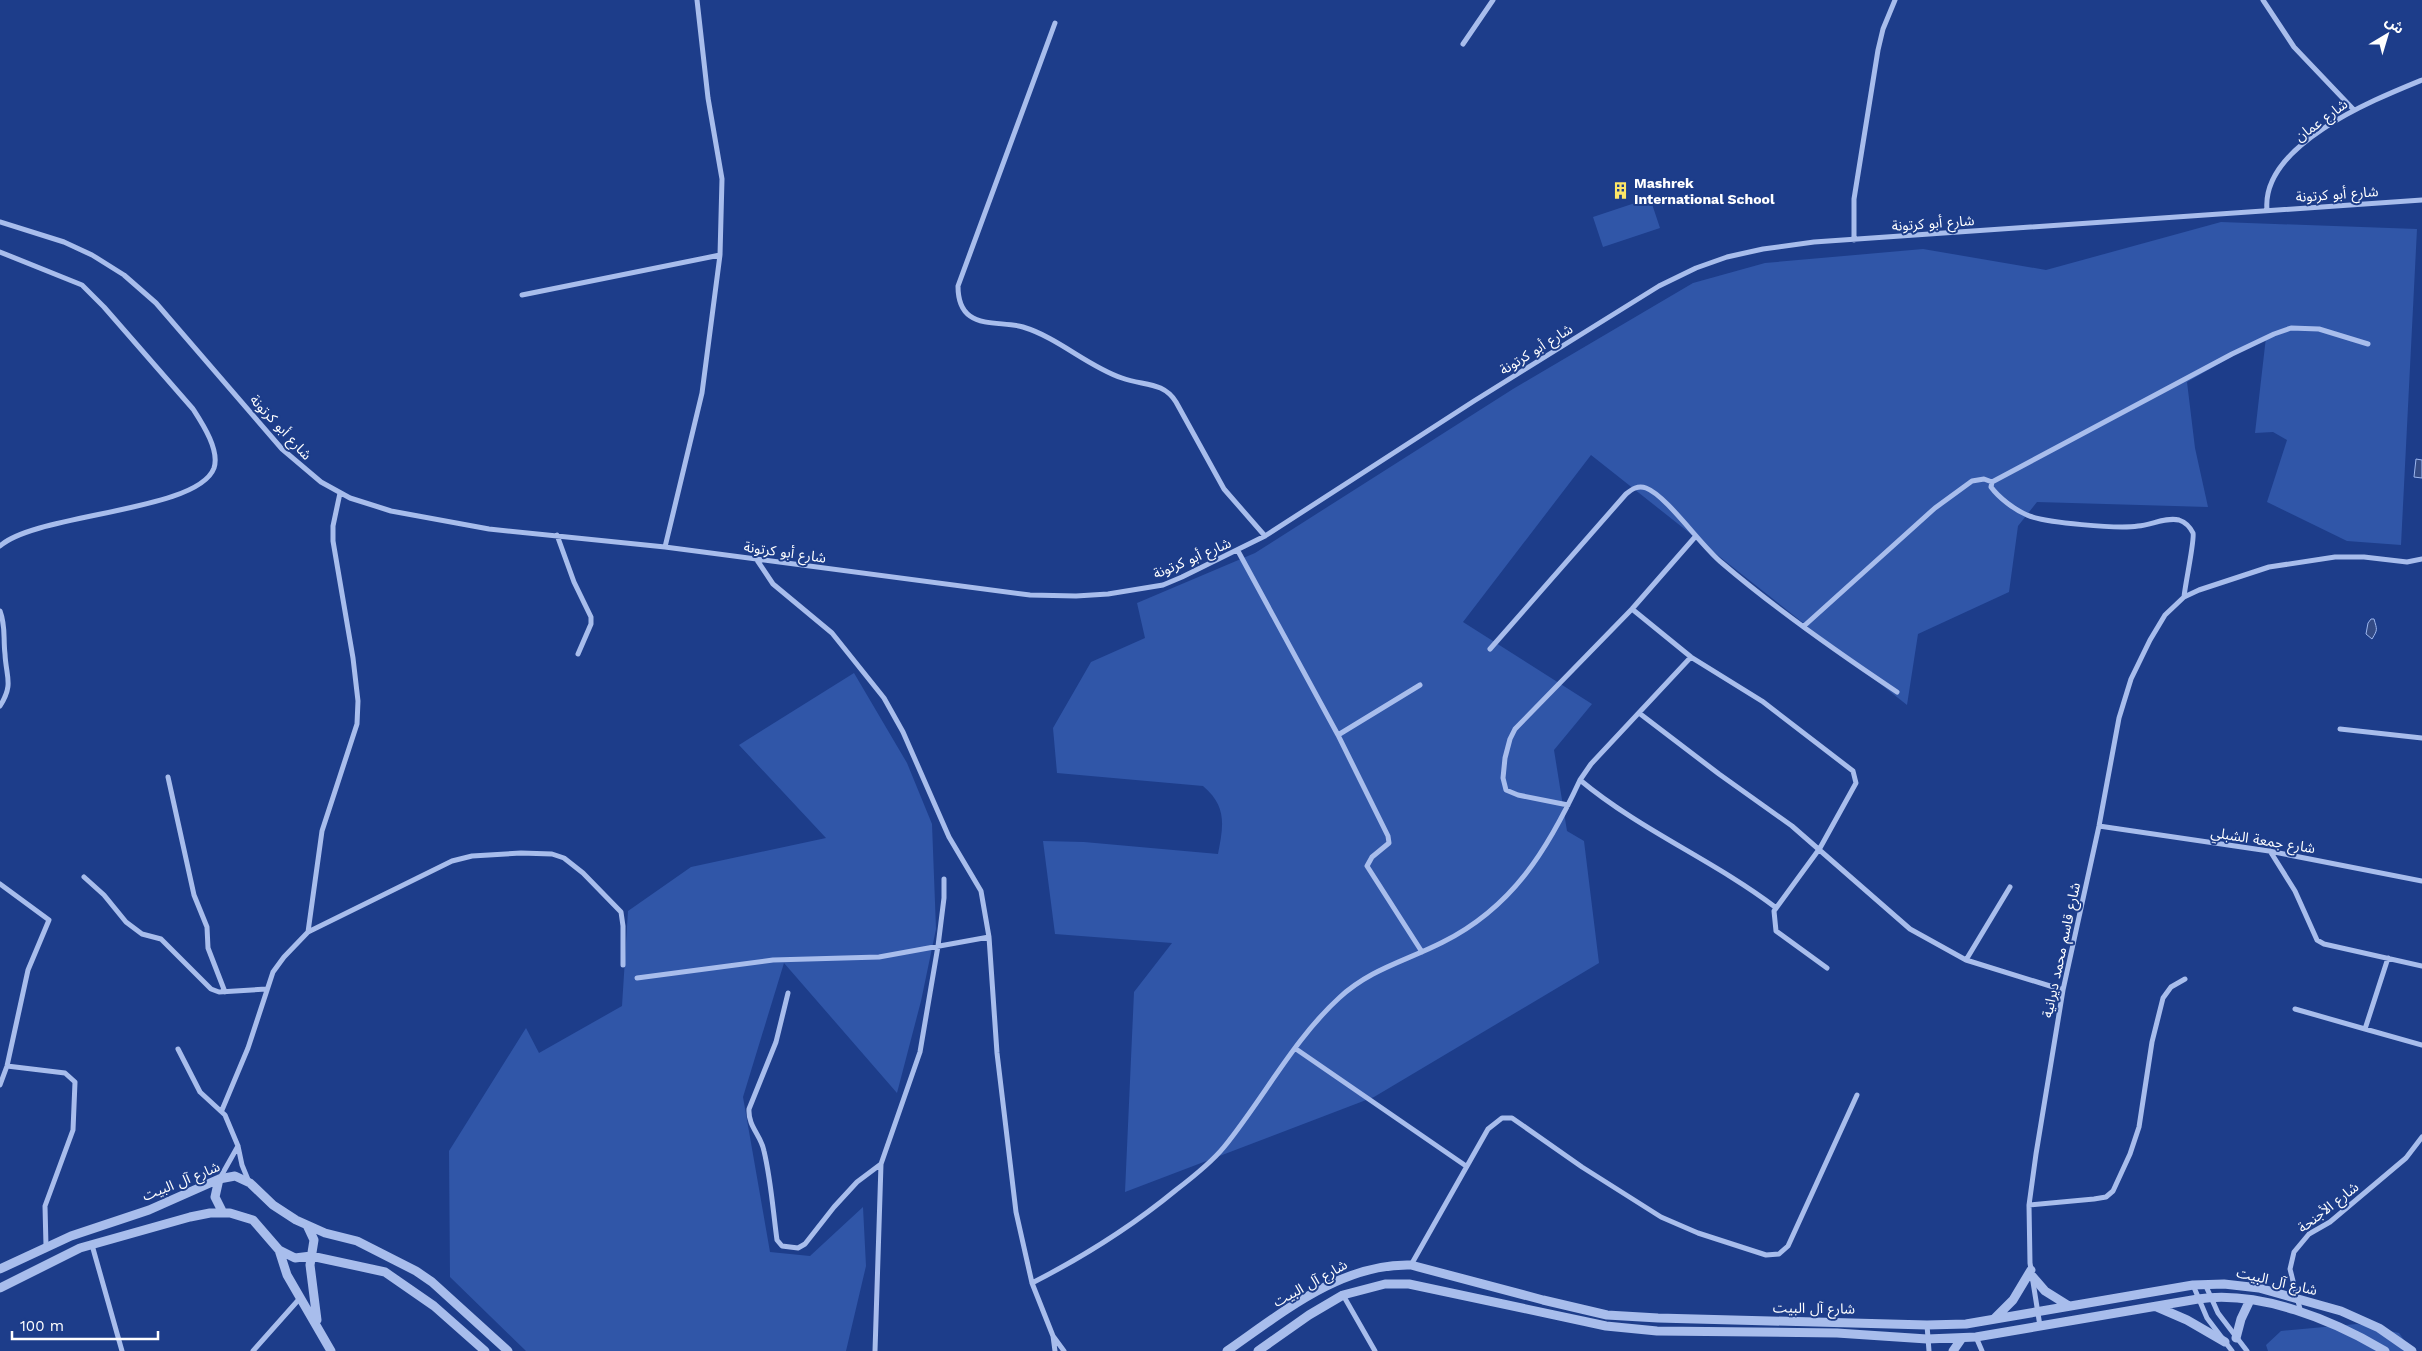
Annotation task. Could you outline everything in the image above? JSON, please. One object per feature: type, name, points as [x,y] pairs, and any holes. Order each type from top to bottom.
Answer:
[{"type":"street","points":[[664,547],[702,393],[720,255],[722,179],[708,98],[697,0]]},
{"type":"street","points":[[1463,44],[1493,0]]},
{"type":"street","points":[[1854,240],[1854,199],[1878,50],[1883,29],[1895,0]]},
{"type":"street","points":[[2263,0],[2294,47],[2353,109]]},
{"type":"street","points":[[1055,23],[958,286],[958,299],[964,310],[972,317],[982,321],[1021,326],[1042,333],[1121,378],[1166,390],[1173,398],[1224,489],[1265,536]]},
{"type":"street","name":"شارع عمان","points":[[2267,210],[2266,193],[2279,169],[2316,134],[2353,109],[2422,80]]},
{"type":"street","name":"شارع أبو كرتونة","points":[[0,222],[64,242],[92,254],[124,275],[156,303],[282,449],[309,473],[340,493],[391,511],[488,529],[664,547],[1030,595],[1076,596],[1134,591],[1163,585],[1238,551],[1265,536],[1561,346],[1684,274],[1709,263],[1745,252],[1788,245],[2422,200]]},
{"type":"street","points":[[0,252],[82,285],[104,307],[193,409],[200,420],[215,458],[214,467],[205,480],[179,493],[149,503],[40,528],[17,535],[0,546]]},
{"type":"street","points":[[522,295],[720,255]]},
{"type":"street","points":[[1804,626],[1935,508],[1972,480],[1984,479],[1992,482],[2223,359],[2274,334],[2291,328],[2310,328],[2368,344]]},
{"type":"street","points":[[1992,482],[1991,487],[1996,493],[2020,511],[2036,518],[2113,527],[2138,526],[2170,520],[2185,522],[2191,530],[2194,539],[2187,567],[2184,597]]},
{"type":"street","points":[[1490,649],[1601,520],[1634,488],[1647,488],[1658,496],[1722,564],[1804,626],[1897,692]]},
{"type":"street","points":[[308,932],[322,831],[358,716],[353,658],[333,541],[333,526],[340,493]]},
{"type":"street","points":[[557,535],[574,582],[591,616],[591,624],[578,654]]},
{"type":"street","points":[[1568,805],[1518,795],[1506,790],[1503,778],[1510,739],[1525,717],[1632,609],[1695,537]]},
{"type":"street","points":[[1238,551],[1338,736],[1390,840],[1372,857],[1367,866],[1422,952]]},
{"type":"street","points":[[2184,597],[2199,590],[2285,563],[2335,557],[2364,557],[2407,562],[2422,560]]},
{"type":"street","points":[[757,560],[773,584],[832,632],[890,709],[903,732],[949,837],[981,891],[989,938],[997,1053],[1015,1203],[1032,1283],[1053,1336],[1055,1351]]},
{"type":"street","name":"شارع قاسم محمد ديرانية","points":[[2040,1326],[2036,1311],[2032,1273],[2030,1204],[2062,990],[2099,826],[2124,699],[2157,626],[2184,597]]},
{"type":"street","points":[[1632,609],[1691,657],[1762,701],[1853,771],[1856,783],[1820,848],[1775,907],[1774,923],[1776,931],[1828,968]]},
{"type":"street","points":[[0,611],[6,631],[4,654],[10,683],[0,706]]},
{"type":"street","points":[[1032,1283],[1097,1247],[1163,1201],[1197,1174],[1223,1149],[1319,1019],[1353,986],[1369,974],[1422,952],[1471,927],[1501,904],[1542,853],[1580,780],[1591,764],[1691,657]]},
{"type":"street","points":[[1338,736],[1420,685]]},
{"type":"street","points":[[1639,714],[1820,848],[1910,929],[1966,960],[2062,990]]},
{"type":"street","points":[[2340,729],[2422,738]]},
{"type":"street","points":[[168,777],[194,895],[207,927],[208,948],[225,992]]},
{"type":"street","points":[[1580,780],[1647,827],[1728,875],[1775,907]]},
{"type":"street","name":"شارع جمعة الشبلي","points":[[2099,826],[2269,851],[2422,881]]},
{"type":"street","points":[[2269,851],[2295,892],[2317,940],[2324,944],[2422,966]]},
{"type":"street","points":[[222,1110],[248,1048],[266,989],[277,965],[308,932],[452,861],[472,856],[544,853],[558,855],[572,864],[616,906],[622,919],[622,965]]},
{"type":"street","points":[[84,877],[104,894],[126,922],[139,932],[161,939],[211,989],[225,992],[266,989]]},
{"type":"street","points":[[875,1351],[881,1164],[901,1100],[918,1058],[938,946],[944,879]]},
{"type":"street","points":[[0,884],[49,920],[28,970],[7,1066],[0,1085]]},
{"type":"street","points":[[1966,960],[2010,887]]},
{"type":"street","points":[[637,978],[773,960],[879,957],[989,938]]},
{"type":"street","points":[[2365,1029],[2388,958]]},
{"type":"street","points":[[2030,1204],[2094,1199],[2106,1197],[2113,1191],[2130,1154],[2139,1127],[2152,1042],[2163,998],[2171,987],[2185,979]]},
{"type":"street","points":[[788,993],[776,1042],[749,1109],[748,1117],[750,1126],[762,1141],[777,1240],[782,1246],[798,1248],[805,1244],[834,1207],[858,1182],[881,1164]]},
{"type":"street","points":[[2295,1009],[2422,1045]]},
{"type":"street","points":[[178,1049],[200,1092],[222,1110],[238,1146],[242,1165],[250,1183]]},
{"type":"street","points":[[1296,1049],[1466,1166]]},
{"type":"street","points":[[7,1066],[65,1073],[75,1082],[73,1130],[45,1206],[46,1246]]},
{"type":"street","points":[[1411,1265],[1466,1166],[1494,1122],[1502,1118],[1512,1118],[1661,1217],[1737,1247],[1773,1256],[1784,1251],[1788,1246],[1856,1095]]},
{"type":"street","name":"شارع الأجنحة","points":[[2302,1313],[2290,1269],[2294,1252],[2309,1234],[2330,1222],[2406,1158],[2422,1138]]},
{"type":"street","points":[[223,1213],[215,1197],[219,1179],[238,1146]]},
{"type":"street","name":"شارع آل البيت","points":[[0,1269],[46,1246],[149,1210],[219,1179],[235,1176],[250,1183],[283,1213],[325,1234],[357,1242],[416,1271],[432,1282],[508,1351]]},
{"type":"street","points":[[0,1288],[80,1248],[190,1217],[223,1213],[244,1216],[253,1220],[279,1250],[295,1258],[311,1256],[384,1272],[434,1306],[485,1351]]},
{"type":"street","points":[[306,1224],[314,1240],[311,1256],[311,1284],[318,1325]]},
{"type":"street","points":[[92,1245],[122,1351]]},
{"type":"street","points":[[279,1250],[282,1266],[318,1325],[331,1351]]},
{"type":"street","name":"شارع آل البيت","points":[[1227,1351],[1300,1302],[1342,1278],[1386,1266],[1411,1265],[1543,1300],[1607,1314],[1667,1318],[1927,1325],[1966,1324],[2193,1285],[2240,1285],[2298,1298],[2363,1320],[2394,1337],[2412,1351]]},
{"type":"street","points":[[1995,1318],[2013,1300],[2032,1273],[2045,1291],[2070,1306]]},
{"type":"street","name":"شارع آل البيت","points":[[1258,1351],[1309,1315],[1343,1295],[1372,1286],[1409,1284],[1614,1327],[1657,1331],[1837,1333],[1927,1340],[1976,1338],[2210,1297],[2250,1300],[2302,1313],[2349,1330],[2385,1351]]},
{"type":"street","points":[[2205,1284],[2210,1297],[2236,1338],[2247,1351]]},
{"type":"street","points":[[2193,1285],[2207,1318],[2232,1351]]},
{"type":"street","points":[[1343,1295],[1375,1351]]},
{"type":"street","points":[[253,1351],[301,1297]]},
{"type":"street","points":[[2236,1338],[2241,1319],[2250,1300]]},
{"type":"street","points":[[2157,1307],[2187,1320],[2225,1342]]},
{"type":"street","points":[[1927,1325],[1929,1351]]},
{"type":"street","points":[[1053,1336],[1064,1351]]},
{"type":"street","points":[[1953,1351],[1962,1338]]},
{"type":"street","points":[[1976,1338],[1982,1351]]},
{"type":"shaded area","points":[[1650,198],[1660,228],[1603,247],[1593,217]]},
{"type":"shaded area","points":[[2221,222],[2417,229],[2401,545],[2347,541],[2267,502],[2287,440],[2273,432],[2255,433],[2266,337],[2187,382],[2195,448],[2208,507],[2037,502],[2018,526],[2009,592],[1918,634],[1907,705],[1591,455],[1463,622],[1592,704],[1554,750],[1567,831],[1584,841],[1599,963],[1374,1097],[1125,1192],[1134,992],[1172,943],[1055,934],[1043,841],[1084,842],[1218,854],[1222,826],[1222,818],[1217,802],[1203,786],[1057,773],[1053,728],[1091,662],[1145,638],[1137,603],[1255,553],[1513,389],[1693,283],[1765,263],[1923,249],[2046,270]]},
{"type":"shaded area","points":[[2416,459],[2422,460],[2422,478],[2414,477]]},
{"type":"shaded area","points":[[2371,619],[2374,619],[2376,629],[2372,639],[2366,634],[2368,623]]},
{"type":"shaded area","points":[[854,673],[907,763],[932,824],[936,929],[921,1001],[897,1093],[784,963],[743,1097],[770,1252],[810,1256],[863,1207],[866,1266],[846,1351],[526,1351],[450,1277],[449,1151],[526,1028],[539,1053],[622,1006],[628,911],[691,867],[826,838],[739,745]]},
{"type":"shaded area","points":[[2357,1324],[2399,1333],[2412,1351],[2268,1351],[2266,1345],[2281,1331]]},
{"type":"place","name":"Mashrek International School","points":[[1620,191]]}]
